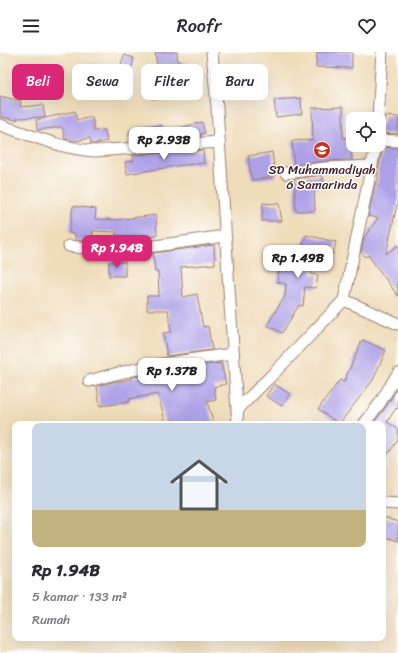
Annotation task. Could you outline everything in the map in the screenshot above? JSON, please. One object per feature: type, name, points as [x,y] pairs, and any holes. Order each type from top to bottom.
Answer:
[{"type":"street","points":[[212,52],[238,421]]},
{"type":"street","points":[[378,112],[382,52]]},
{"type":"street","points":[[0,125],[68,148],[81,150],[95,151],[219,142]]},
{"type":"street","points":[[386,140],[398,141]]},
{"type":"street","points":[[237,410],[344,300],[374,152]]},
{"type":"street","points":[[286,172],[324,168],[371,166]]},
{"type":"street","points":[[69,246],[120,251],[225,236]]},
{"type":"street","points":[[344,300],[398,324]]},
{"type":"street","points":[[88,380],[136,369],[233,354]]},
{"type":"street","points":[[366,421],[380,403],[398,373]]},
{"type":"street","points":[[386,503],[398,504]]},
{"type":"building","points":[[155,52],[177,52],[178,62],[188,63],[188,64],[157,64]]},
{"type":"building","points":[[317,52],[352,52],[352,68],[316,67]]},
{"type":"building","points":[[124,55],[134,58],[133,64],[121,64]]},
{"type":"building","points":[[0,96],[21,101],[20,107],[43,105],[45,117],[17,118],[17,120],[0,117]]},
{"type":"building","points":[[301,98],[302,114],[276,117],[274,100]]},
{"type":"building","points":[[343,107],[343,138],[346,138],[346,152],[352,152],[352,160],[324,161],[294,165],[292,141],[313,140],[312,108]]},
{"type":"building","points":[[75,111],[77,120],[92,117],[94,131],[105,130],[107,141],[91,144],[90,138],[75,141],[65,139],[62,127],[37,130],[36,120]]},
{"type":"building","points":[[386,116],[398,117],[398,134],[386,133]]},
{"type":"building","points":[[202,122],[205,133],[201,134],[201,136],[131,141],[129,132],[148,128],[148,126],[162,125],[163,132]]},
{"type":"building","points":[[386,147],[398,148],[398,206],[397,205],[386,254],[398,245],[398,296],[368,255],[366,257],[361,253],[364,238],[378,218],[368,216],[376,182],[378,182],[378,170],[382,152],[386,152]]},
{"type":"building","points":[[203,150],[204,163],[127,174],[125,162],[134,161],[133,155]]},
{"type":"building","points":[[272,152],[275,177],[252,180],[248,156]]},
{"type":"building","points":[[322,175],[324,187],[314,188],[315,211],[296,211],[294,179]]},
{"type":"building","points":[[263,203],[279,204],[282,221],[262,221]]},
{"type":"building","points":[[73,206],[96,209],[95,219],[115,220],[156,215],[157,236],[117,241],[116,232],[93,231],[92,236],[87,236],[87,241],[75,240],[75,234],[69,233]]},
{"type":"building","points":[[306,235],[336,242],[333,254],[315,249],[311,274],[318,275],[316,288],[305,287],[303,306],[299,305],[282,333],[267,325],[285,296],[286,284],[277,282],[279,269],[286,270],[289,250],[301,252]]},
{"type":"building","points":[[214,245],[215,264],[181,267],[183,297],[197,294],[203,327],[208,326],[212,350],[167,356],[163,333],[171,332],[168,310],[147,310],[147,296],[159,296],[158,272],[155,272],[153,253]]},
{"type":"building","points":[[109,262],[125,262],[125,276],[109,276]]},
{"type":"building","points":[[362,340],[386,350],[373,380],[341,421],[335,421],[318,409],[340,380],[344,382]]},
{"type":"building","points":[[221,363],[226,384],[214,387],[216,400],[207,402],[213,421],[165,421],[158,394],[129,399],[129,402],[100,406],[97,386],[161,371]]},
{"type":"building","points":[[274,384],[290,394],[282,406],[266,396]]},
{"type":"building","points":[[398,387],[398,409],[396,408],[387,422],[398,429],[398,440],[386,457],[386,421],[375,421]]},
{"type":"building","points":[[386,518],[398,522],[398,541],[386,537]]},
{"type":"place","name":"SD Muhammadiyah 6 Samarinda","points":[[322,150]]}]
